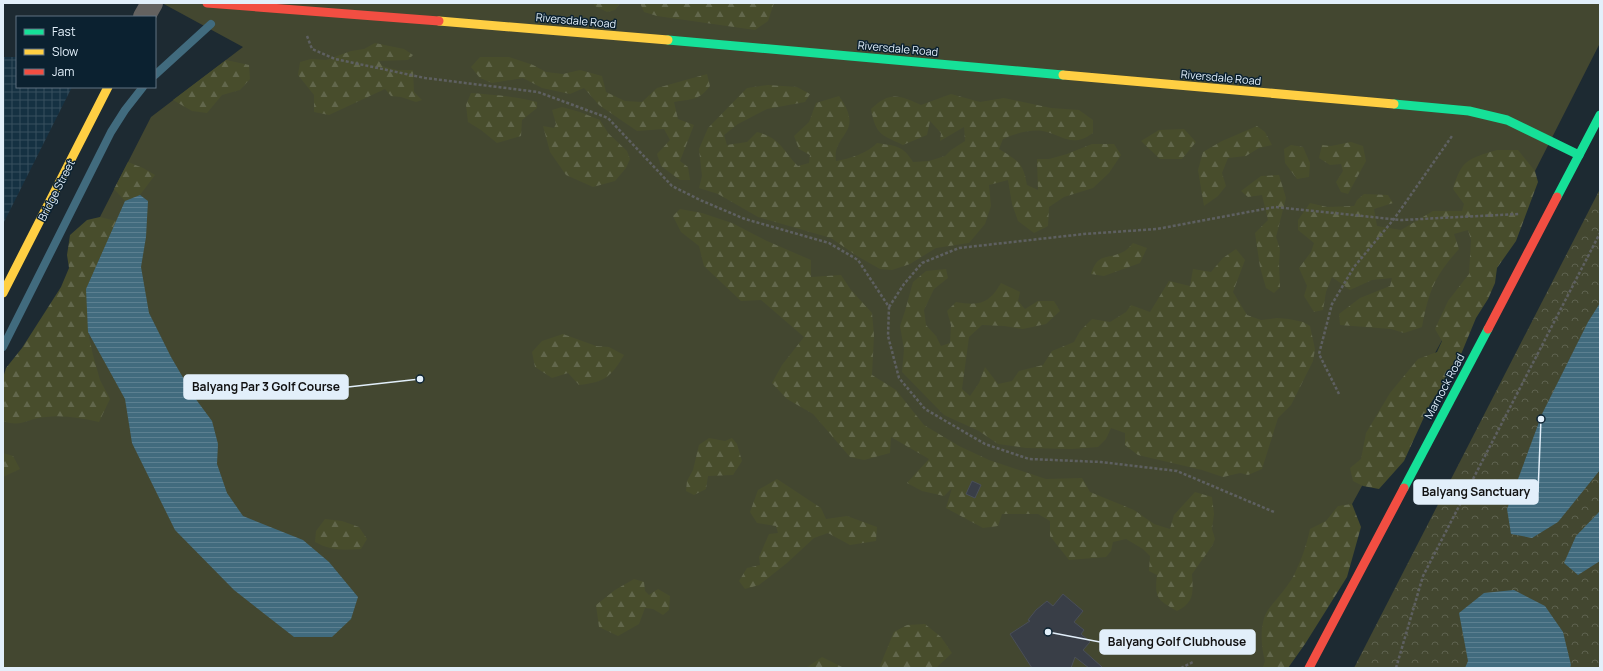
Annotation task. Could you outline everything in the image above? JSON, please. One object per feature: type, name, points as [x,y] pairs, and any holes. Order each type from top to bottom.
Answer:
[{"type":"street","points":[[145,16],[152,3]]},
{"type":"street","name":"Riversdale Road","points":[[207,3],[557,30],[1469,111],[1506,120],[1579,155]]},
{"type":"street","name":"Bridge Street","points":[[3,292],[107,88]]},
{"type":"street","name":"Marnock Road","points":[[1309,668],[1600,115]]},
{"type":"path","points":[[298,10],[312,49],[335,59],[424,78],[538,92],[608,118],[672,186],[700,200],[745,219],[829,243],[858,260],[890,307]]},
{"type":"path","points":[[1339,394],[1319,354],[1332,304],[1354,267],[1394,219],[1469,111]]},
{"type":"path","points":[[1274,512],[1177,471],[1101,462],[1029,459],[985,444],[925,409],[899,378],[888,336],[890,307],[904,284],[922,263],[959,248],[1084,234],[1157,229],[1275,207],[1394,219],[1548,213]]},
{"type":"path","points":[[1396,668],[1423,576],[1600,233]]},
{"type":"path","points":[[1181,668],[1193,662]]},
{"type":"shaded area","points":[[3,57],[16,57],[16,88],[71,88],[3,224]]},
{"type":"shaded area","points":[[140,195],[148,201],[146,237],[141,267],[149,313],[171,357],[195,398],[212,421],[218,444],[217,464],[227,493],[243,516],[303,540],[329,562],[358,597],[351,619],[332,637],[294,637],[234,590],[175,530],[132,443],[125,399],[88,332],[86,289],[125,201]]},
{"type":"shaded area","points":[[1600,303],[1600,470],[1558,522],[1532,538],[1511,534],[1507,509],[1542,414],[1588,322]]},
{"type":"shaded area","points":[[1600,511],[1600,561],[1578,575],[1564,563],[1576,536]]},
{"type":"shaded area","points":[[1514,590],[1545,606],[1563,632],[1571,665],[1570,668],[1465,668],[1468,661],[1459,613],[1484,593]]},
{"type":"green space","points":[[162,3],[1600,3],[1600,43],[1535,171],[1262,668],[3,668],[3,407],[151,117],[243,47]]},
{"type":"green space","points":[[593,3],[620,3],[615,10],[607,12],[595,6]]},
{"type":"green space","points":[[640,3],[774,3],[768,21],[755,30],[657,16],[644,12]]},
{"type":"green space","points":[[375,43],[404,49],[413,55],[408,60],[379,61],[382,66],[397,70],[413,70],[414,92],[422,100],[416,102],[401,97],[391,96],[385,89],[329,115],[314,112],[314,95],[298,75],[300,62],[311,59],[326,60],[351,51],[364,49]]},
{"type":"green space","points":[[480,57],[509,57],[533,65],[546,72],[563,74],[580,70],[602,76],[606,92],[625,101],[642,102],[657,88],[707,74],[710,86],[706,91],[698,97],[690,100],[674,102],[678,119],[694,125],[680,161],[688,167],[690,180],[680,180],[661,166],[657,154],[670,140],[664,129],[637,131],[599,105],[584,88],[570,94],[542,88],[523,78],[492,83],[480,78],[471,67]]},
{"type":"green space","points":[[226,60],[249,65],[250,79],[240,90],[222,95],[207,113],[192,111],[173,100]]},
{"type":"green space","points":[[768,85],[797,87],[810,94],[805,102],[767,109],[738,124],[724,135],[727,145],[747,142],[757,132],[777,141],[798,166],[809,163],[810,155],[799,149],[794,136],[809,122],[816,103],[839,96],[849,118],[849,126],[836,152],[836,161],[858,155],[869,150],[877,143],[902,149],[913,162],[929,161],[945,156],[965,141],[964,127],[940,141],[941,133],[930,121],[927,135],[903,145],[889,139],[881,133],[875,124],[871,109],[889,97],[901,97],[921,105],[951,94],[980,102],[1004,98],[1051,108],[1079,110],[1093,120],[1093,133],[1079,140],[1068,140],[1043,131],[1022,132],[1003,139],[999,149],[1019,163],[1024,171],[1027,185],[1038,190],[1037,159],[1049,159],[1067,154],[1092,144],[1114,144],[1121,155],[1109,173],[1093,188],[1064,197],[1049,207],[1048,226],[1034,233],[1018,221],[1012,204],[1008,180],[989,185],[991,206],[985,224],[969,243],[936,248],[910,264],[892,270],[880,269],[857,256],[831,238],[758,217],[718,194],[699,188],[702,176],[699,149],[708,128],[747,88]]},
{"type":"green space","points":[[471,93],[529,100],[537,102],[537,108],[522,120],[521,136],[497,143],[468,122],[466,105]]},
{"type":"green space","points":[[562,107],[600,120],[608,133],[627,151],[630,159],[626,168],[615,181],[593,187],[566,175],[550,152],[543,126],[554,128],[556,124],[552,110]]},
{"type":"green space","points":[[1257,126],[1265,132],[1272,145],[1259,148],[1246,156],[1228,158],[1222,173],[1226,186],[1218,196],[1204,206],[1198,170],[1203,152],[1222,141]]},
{"type":"green space","points":[[1184,129],[1196,142],[1182,159],[1160,159],[1141,141],[1159,130]]},
{"type":"green space","points":[[1351,142],[1363,146],[1366,161],[1348,194],[1341,192],[1336,182],[1343,171],[1341,164],[1330,165],[1319,158],[1322,145],[1331,146]]},
{"type":"green space","points":[[1291,145],[1303,147],[1310,163],[1309,177],[1297,179],[1285,163],[1284,149]]},
{"type":"green space","points":[[1497,150],[1518,150],[1535,171],[1538,182],[1516,241],[1497,268],[1495,283],[1488,299],[1476,318],[1457,364],[1430,404],[1404,461],[1379,489],[1363,486],[1353,481],[1350,468],[1361,459],[1366,433],[1390,393],[1418,359],[1437,352],[1442,341],[1435,329],[1448,301],[1469,274],[1471,240],[1468,230],[1454,234],[1459,249],[1438,276],[1430,294],[1422,327],[1404,333],[1391,329],[1340,325],[1339,314],[1360,298],[1390,286],[1392,278],[1372,280],[1350,290],[1332,277],[1326,292],[1323,310],[1314,312],[1304,296],[1307,286],[1299,268],[1311,252],[1314,243],[1298,230],[1298,220],[1310,203],[1327,207],[1354,206],[1357,200],[1364,194],[1388,195],[1393,203],[1374,209],[1377,226],[1401,230],[1433,211],[1462,211],[1464,204],[1453,189],[1456,179],[1463,166],[1473,158]]},
{"type":"green space","points":[[128,162],[155,175],[140,195],[125,201],[114,189]]},
{"type":"green space","points":[[1279,175],[1286,198],[1276,237],[1280,249],[1280,287],[1274,293],[1266,288],[1260,267],[1255,233],[1268,220],[1262,195],[1248,197],[1241,191],[1261,176]]},
{"type":"green space","points":[[1600,189],[1600,668],[1354,668]]},
{"type":"green space","points":[[680,209],[702,213],[732,223],[767,241],[811,260],[811,277],[841,275],[851,290],[872,313],[874,335],[872,375],[896,390],[924,425],[959,446],[989,460],[1046,479],[1082,478],[1090,492],[1134,510],[1154,524],[1170,529],[1174,515],[1195,492],[1212,497],[1214,514],[1212,529],[1215,539],[1212,546],[1192,574],[1192,596],[1187,604],[1177,611],[1165,604],[1159,598],[1156,589],[1157,575],[1149,571],[1150,556],[1143,549],[1126,539],[1113,542],[1111,551],[1106,557],[1069,560],[1050,536],[1050,521],[1038,514],[1002,514],[998,526],[983,528],[946,508],[952,488],[944,496],[922,491],[907,483],[929,459],[891,437],[890,453],[864,460],[850,457],[813,414],[787,399],[772,383],[782,365],[804,337],[761,300],[741,301],[704,266],[699,246],[681,232],[673,216]]},
{"type":"green space","points":[[100,217],[116,221],[86,289],[88,332],[100,380],[110,399],[99,422],[59,416],[40,418],[20,423],[3,421],[3,378],[6,368],[22,348],[61,287],[69,268],[67,255],[70,235],[87,220]]},
{"type":"green space","points":[[1133,243],[1147,248],[1140,263],[1104,276],[1091,274],[1100,259],[1123,252]]},
{"type":"green space","points":[[1236,249],[1245,260],[1233,292],[1247,315],[1261,320],[1277,318],[1303,322],[1310,326],[1315,349],[1313,361],[1291,405],[1278,418],[1262,469],[1248,475],[1240,473],[1223,477],[1202,470],[1138,455],[1125,445],[1125,433],[1111,428],[1106,439],[1098,447],[1072,449],[1026,448],[998,444],[979,431],[944,415],[902,372],[904,349],[900,326],[913,282],[926,271],[946,269],[948,278],[934,289],[924,310],[926,325],[936,336],[941,346],[950,343],[951,325],[947,311],[956,302],[971,304],[983,302],[997,290],[1001,283],[1020,292],[1018,301],[1025,309],[1038,301],[1054,301],[1060,311],[1046,324],[1023,329],[982,325],[969,337],[962,389],[970,396],[979,383],[985,367],[998,384],[1012,381],[1019,371],[1043,365],[1052,351],[1074,342],[1080,331],[1092,319],[1110,322],[1126,312],[1131,305],[1150,312],[1169,281],[1190,286],[1193,269],[1211,272],[1223,258]]},
{"type":"green space","points":[[563,334],[596,346],[609,347],[624,355],[611,373],[595,382],[579,385],[568,373],[552,378],[535,367],[532,352],[542,341]]},
{"type":"green space","points":[[709,438],[725,441],[732,438],[737,444],[742,461],[733,475],[708,476],[706,489],[694,495],[686,491],[687,481],[693,470],[699,445]]},
{"type":"green space","points":[[3,453],[13,456],[20,469],[3,477]]},
{"type":"green space","points":[[777,479],[821,508],[826,519],[847,516],[877,527],[876,541],[850,545],[828,533],[814,538],[787,563],[759,585],[745,589],[739,581],[747,568],[760,565],[759,557],[769,534],[778,533],[776,526],[757,523],[750,512],[758,490]]},
{"type":"green space","points":[[1352,504],[1361,527],[1347,577],[1305,644],[1288,668],[1262,668],[1265,661],[1262,628],[1265,615],[1294,575],[1304,552],[1310,529],[1326,521],[1338,506]]},
{"type":"green space","points":[[325,519],[342,521],[359,527],[367,539],[361,549],[343,550],[326,547],[315,542],[316,531]]},
{"type":"green space","points":[[634,579],[644,582],[645,591],[649,595],[658,589],[670,596],[669,610],[663,615],[653,609],[645,608],[639,624],[618,636],[599,627],[596,605],[615,590]]},
{"type":"green space","points":[[925,624],[941,637],[952,653],[936,668],[879,668],[894,632],[907,625]]},
{"type":"green space","points":[[822,657],[844,668],[806,668]]},
{"type":"building","points":[[972,481],[981,485],[975,498],[966,494]]},
{"type":"building","points":[[1063,594],[1083,611],[1074,622],[1084,630],[1081,634],[1090,642],[1083,650],[1102,667],[1101,668],[1089,668],[1075,657],[1071,668],[1032,668],[1010,634],[1030,621],[1028,620],[1036,610],[1047,601],[1053,606]]},
{"type":"waterway","points":[[156,74],[211,24]]},
{"type":"waterway","points":[[3,347],[111,132],[125,110],[142,88]]},
{"type":"traffic: fast","points":[[668,40],[1063,75]]},
{"type":"traffic: fast","points":[[1394,104],[1469,111],[1507,120],[1579,155]]},
{"type":"traffic: fast","points":[[1557,197],[1600,115]]},
{"type":"traffic: fast","points":[[1404,488],[1488,329]]},
{"type":"traffic: slow","points":[[439,21],[668,40]]},
{"type":"traffic: slow","points":[[1063,75],[1394,104]]},
{"type":"traffic: slow","points":[[3,293],[107,88]]},
{"type":"traffic: jam","points":[[207,3],[439,21]]},
{"type":"traffic: jam","points":[[1488,329],[1557,197]]},
{"type":"traffic: jam","points":[[1309,668],[1404,488]]},
{"type":"place","name":"Balyang Par 3 Golf Course","points":[[420,379]]},
{"type":"place","name":"Balyang Sanctuary","points":[[1541,419]]},
{"type":"place","name":"Balyang Golf Clubhouse","points":[[1048,632]]}]
